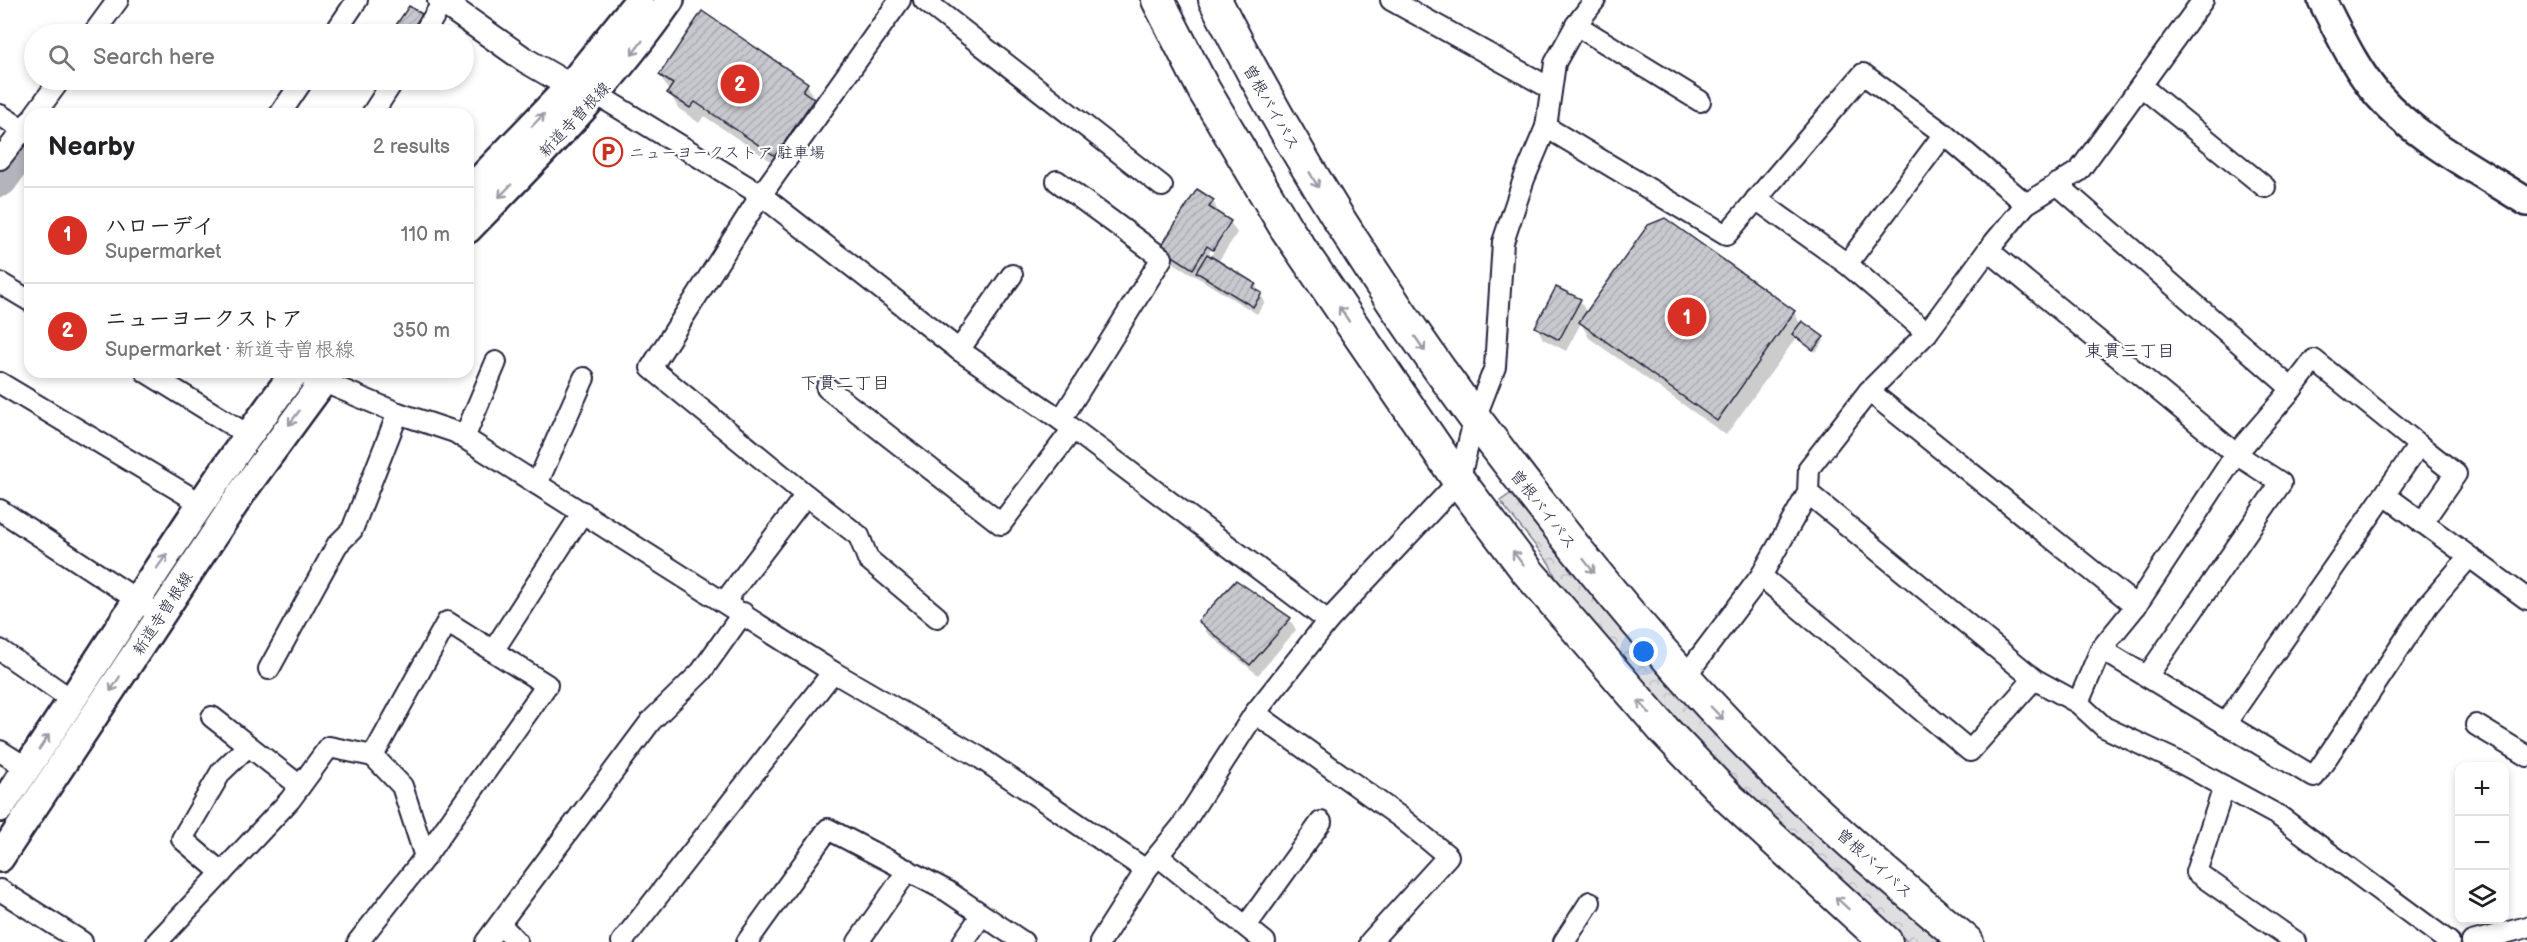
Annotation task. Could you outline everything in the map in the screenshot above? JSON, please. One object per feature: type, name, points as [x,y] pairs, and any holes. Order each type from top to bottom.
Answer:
[{"type":"highway","points":[[1158,0],[1204,90],[1286,228],[1459,481],[1528,572],[1664,730],[1730,799],[1886,942]]},
{"type":"highway","name":"曽根バイパス","points":[[1215,0],[1253,75],[1324,197],[1385,294],[1474,421],[1608,591],[1684,678],[1764,761],[1885,872],[1967,942]]},
{"type":"main road","name":"新道寺曽根線","points":[[474,186],[570,86],[639,0]]},
{"type":"main road","name":"新道寺曽根線","points":[[474,223],[598,94],[637,48],[670,0]]},
{"type":"main road","points":[[2322,0],[2355,65],[2379,96],[2421,133],[2527,201]]},
{"type":"main road","name":"新道寺曽根線","points":[[0,808],[136,598],[248,435],[308,378]]},
{"type":"main road","name":"新道寺曽根線","points":[[0,858],[244,488],[310,378]]},
{"type":"street","points":[[100,24],[118,0]]},
{"type":"street","points":[[341,24],[357,0]]},
{"type":"street","points":[[900,0],[761,195],[651,368],[806,495],[860,536],[868,559],[937,617]]},
{"type":"street","points":[[924,0],[1162,186]]},
{"type":"street","points":[[1391,0],[1551,88]]},
{"type":"street","points":[[1100,942],[1152,863],[1182,826],[1255,713],[1328,621],[1459,481],[1474,421],[1495,367],[1503,242],[1524,179],[1546,127],[1555,63],[1576,25],[1595,0]]},
{"type":"street","points":[[1684,678],[1761,576],[1808,493],[1809,468],[1869,391],[1927,333],[1988,250],[2026,204],[2079,171],[2203,0]]},
{"type":"street","points":[[429,24],[442,1],[525,60],[570,86],[598,94],[761,195],[959,350],[1067,425],[1328,621]]},
{"type":"street","points":[[1576,25],[1700,100]]},
{"type":"street","points":[[1546,127],[1725,235],[1863,74],[1944,134],[2026,204]]},
{"type":"street","points":[[2141,86],[2265,187]]},
{"type":"street","points":[[41,108],[53,90]]},
{"type":"street","points":[[284,108],[296,90]]},
{"type":"street","points":[[376,108],[388,90]]},
{"type":"street","points":[[0,115],[24,122]]},
{"type":"street","points":[[0,159],[24,131]]},
{"type":"street","points":[[1847,264],[1944,134]]},
{"type":"street","points":[[827,388],[1001,524],[1067,425],[1162,258],[1057,181]]},
{"type":"street","points":[[2057,184],[2292,389]]},
{"type":"street","points":[[1756,199],[1847,264],[1927,333]]},
{"type":"street","points":[[1988,250],[2236,454],[2281,483],[2148,675]]},
{"type":"street","points":[[959,350],[1012,275]]},
{"type":"street","points":[[0,283],[24,297]]},
{"type":"street","points":[[2078,703],[2101,649],[2136,606],[2236,454],[2314,360],[2456,474],[2422,523]]},
{"type":"street","points":[[464,438],[496,362]]},
{"type":"street","points":[[156,378],[248,435]]},
{"type":"street","points":[[321,378],[398,413],[455,432],[725,601],[833,672],[979,757],[1152,863],[1246,926],[1265,942]]},
{"type":"street","points":[[537,484],[584,378]]},
{"type":"street","points":[[0,383],[202,504]]},
{"type":"street","points":[[1869,391],[2136,606]]},
{"type":"street","points":[[269,669],[337,545],[352,530],[398,413]]},
{"type":"street","points":[[2225,724],[2419,445]]},
{"type":"street","points":[[1808,493],[2034,679],[2078,703],[2104,727],[2279,816],[2449,942]]},
{"type":"street","points":[[725,601],[806,495]]},
{"type":"street","points":[[2385,495],[2527,599]]},
{"type":"street","points":[[0,510],[160,615]]},
{"type":"street","points":[[494,651],[583,513]]},
{"type":"street","points":[[2101,649],[2148,675],[2313,777],[2428,605],[2468,558]]},
{"type":"street","points":[[1761,576],[1970,751],[2034,679]]},
{"type":"street","points":[[486,942],[501,925],[651,721],[701,672],[743,613]]},
{"type":"street","points":[[360,942],[425,857],[547,685],[447,621],[373,756]]},
{"type":"street","points":[[0,650],[72,700]]},
{"type":"street","points":[[622,942],[833,672]]},
{"type":"street","points":[[1255,713],[1400,817],[1448,856],[1370,942]]},
{"type":"street","points":[[212,717],[300,786]]},
{"type":"street","points":[[2476,725],[2527,756]]},
{"type":"street","points":[[222,873],[182,838],[221,772],[248,746]]},
{"type":"street","points":[[157,942],[300,786],[329,747],[373,756],[402,786],[425,857]]},
{"type":"street","points":[[0,751],[27,768]]},
{"type":"street","points":[[2224,787],[2196,872],[2296,942]]},
{"type":"street","points":[[1246,926],[1321,822]]},
{"type":"street","points":[[747,942],[828,829],[947,891],[981,916],[1023,942]]},
{"type":"street","points":[[858,942],[908,870]]},
{"type":"street","points":[[0,890],[82,942]]},
{"type":"street","points":[[1564,942],[1590,902]]},
{"type":"street","points":[[963,942],[981,916]]},
{"type":"street","points":[[501,925],[517,942]]},
{"type":"street","points":[[2472,942],[2527,927]]},
{"type":"green space","points":[[1513,492],[1946,942],[1908,942],[1849,891],[1698,745],[1565,597],[1549,563],[1500,501]]},
{"type":"building","points":[[409,6],[422,14],[416,24],[397,24]]},
{"type":"building","points":[[702,11],[808,83],[803,91],[814,99],[775,156],[695,102],[690,108],[667,93],[673,84],[659,75]]},
{"type":"building","points":[[1197,189],[1214,200],[1209,207],[1231,221],[1213,250],[1207,246],[1193,269],[1160,248]]},
{"type":"building","points":[[1665,218],[1795,311],[1717,421],[1579,322],[1648,225]]},
{"type":"building","points":[[1207,254],[1256,284],[1253,288],[1262,293],[1253,307],[1196,272]]},
{"type":"building","points":[[1556,287],[1581,299],[1559,340],[1535,327]]},
{"type":"building","points":[[1802,321],[1824,337],[1813,350],[1792,334]]},
{"type":"building","points":[[1236,580],[1291,618],[1250,665],[1198,621]]},
{"type":"waterway","points":[[0,179],[24,145]]},
{"type":"place","name":"ニューヨークストア","points":[[740,84]]},
{"type":"place","name":"ニューヨークストア 駐車場","points":[[608,152]]},
{"type":"place","name":"ハローデイ","points":[[1687,317]]},
{"type":"district","name":"東貫三丁目","points":[[2130,351]]},
{"type":"district","name":"下貫二丁目","points":[[845,383]]}]
